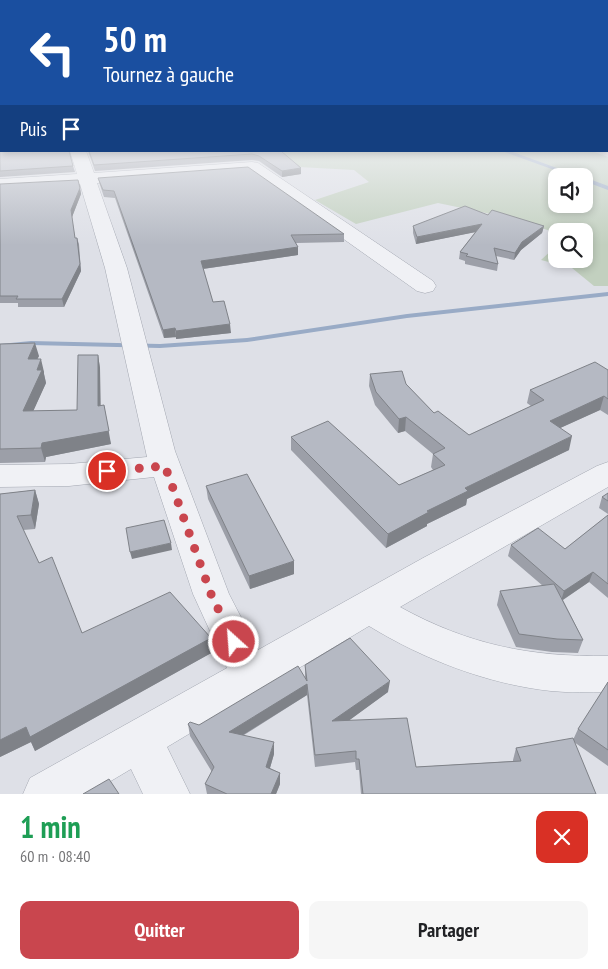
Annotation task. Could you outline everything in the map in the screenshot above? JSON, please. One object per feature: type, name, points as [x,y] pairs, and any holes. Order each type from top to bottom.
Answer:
[{"type":"street","points":[[82,170],[116,268],[165,466],[211,594],[250,675]]},
{"type":"street","points":[[0,184],[201,170]]},
{"type":"street","points":[[256,170],[426,286]]},
{"type":"street","points":[[0,476],[68,475],[165,466]]},
{"type":"street","points":[[46,794],[369,607],[608,473]]},
{"type":"street","points":[[369,607],[406,630],[479,660],[544,672],[608,674]]},
{"type":"street","points":[[139,739],[168,794]]},
{"type":"green space","points":[[354,170],[548,170],[548,213],[593,213],[593,170],[608,170],[608,286],[594,286],[572,268],[593,268],[593,223],[548,223],[548,230],[519,220],[438,203],[356,224],[315,200],[369,182]]},
{"type":"green space","points":[[548,253],[548,262],[541,260]]},
{"type":"building","points":[[206,170],[252,170],[344,234],[291,235],[298,247],[201,261],[213,302],[224,301],[230,324],[176,331],[175,328],[163,330],[114,191],[103,190],[98,178]]},
{"type":"building","points":[[78,180],[80,188],[71,210],[80,264],[62,299],[16,299],[18,296],[0,296],[0,184]]},
{"type":"building","points":[[465,206],[488,215],[492,210],[544,226],[522,242],[515,253],[494,248],[498,264],[466,256],[468,254],[460,252],[482,224],[417,237],[413,226]]},
{"type":"building","points":[[35,343],[28,359],[41,359],[37,370],[42,370],[23,411],[77,410],[78,355],[98,355],[98,406],[104,405],[109,431],[42,443],[41,448],[0,449],[0,344]]},
{"type":"building","points":[[595,362],[608,370],[608,399],[604,396],[550,421],[572,436],[465,488],[468,491],[427,511],[429,512],[388,534],[291,437],[328,421],[399,485],[445,465],[433,454],[445,448],[406,417],[399,419],[376,392],[370,374],[402,371],[406,384],[434,413],[438,411],[469,435],[544,400],[530,390]]},
{"type":"building","points":[[247,474],[294,561],[249,576],[206,486]]},
{"type":"building","points":[[35,490],[31,515],[17,516],[39,563],[52,557],[82,633],[170,592],[211,638],[30,737],[26,727],[0,740],[0,494]]},
{"type":"building","points":[[608,493],[608,501],[602,497]]},
{"type":"building","points":[[608,515],[608,584],[593,572],[564,591],[511,545],[538,528],[565,549]]},
{"type":"building","points":[[164,520],[171,543],[130,552],[126,528]]},
{"type":"building","points":[[554,584],[583,640],[519,634],[500,591]]},
{"type":"building","points":[[350,638],[390,681],[332,721],[407,718],[416,767],[521,761],[516,748],[573,738],[596,794],[363,794],[359,759],[356,759],[356,751],[315,755],[307,684],[229,732],[274,742],[266,767],[280,773],[271,794],[227,794],[205,784],[214,767],[188,724],[190,722],[199,725],[298,666],[307,681],[305,665]]},
{"type":"building","points":[[608,682],[608,750],[578,729]]},
{"type":"building","points":[[109,779],[119,794],[83,794]]},
{"type":"waterway","points":[[593,182],[608,188]]},
{"type":"waterway","points":[[0,346],[31,343],[160,346],[247,340],[407,316],[608,294]]},
{"type":"route","points":[[107,471],[165,466],[211,594],[234,642]]}]
